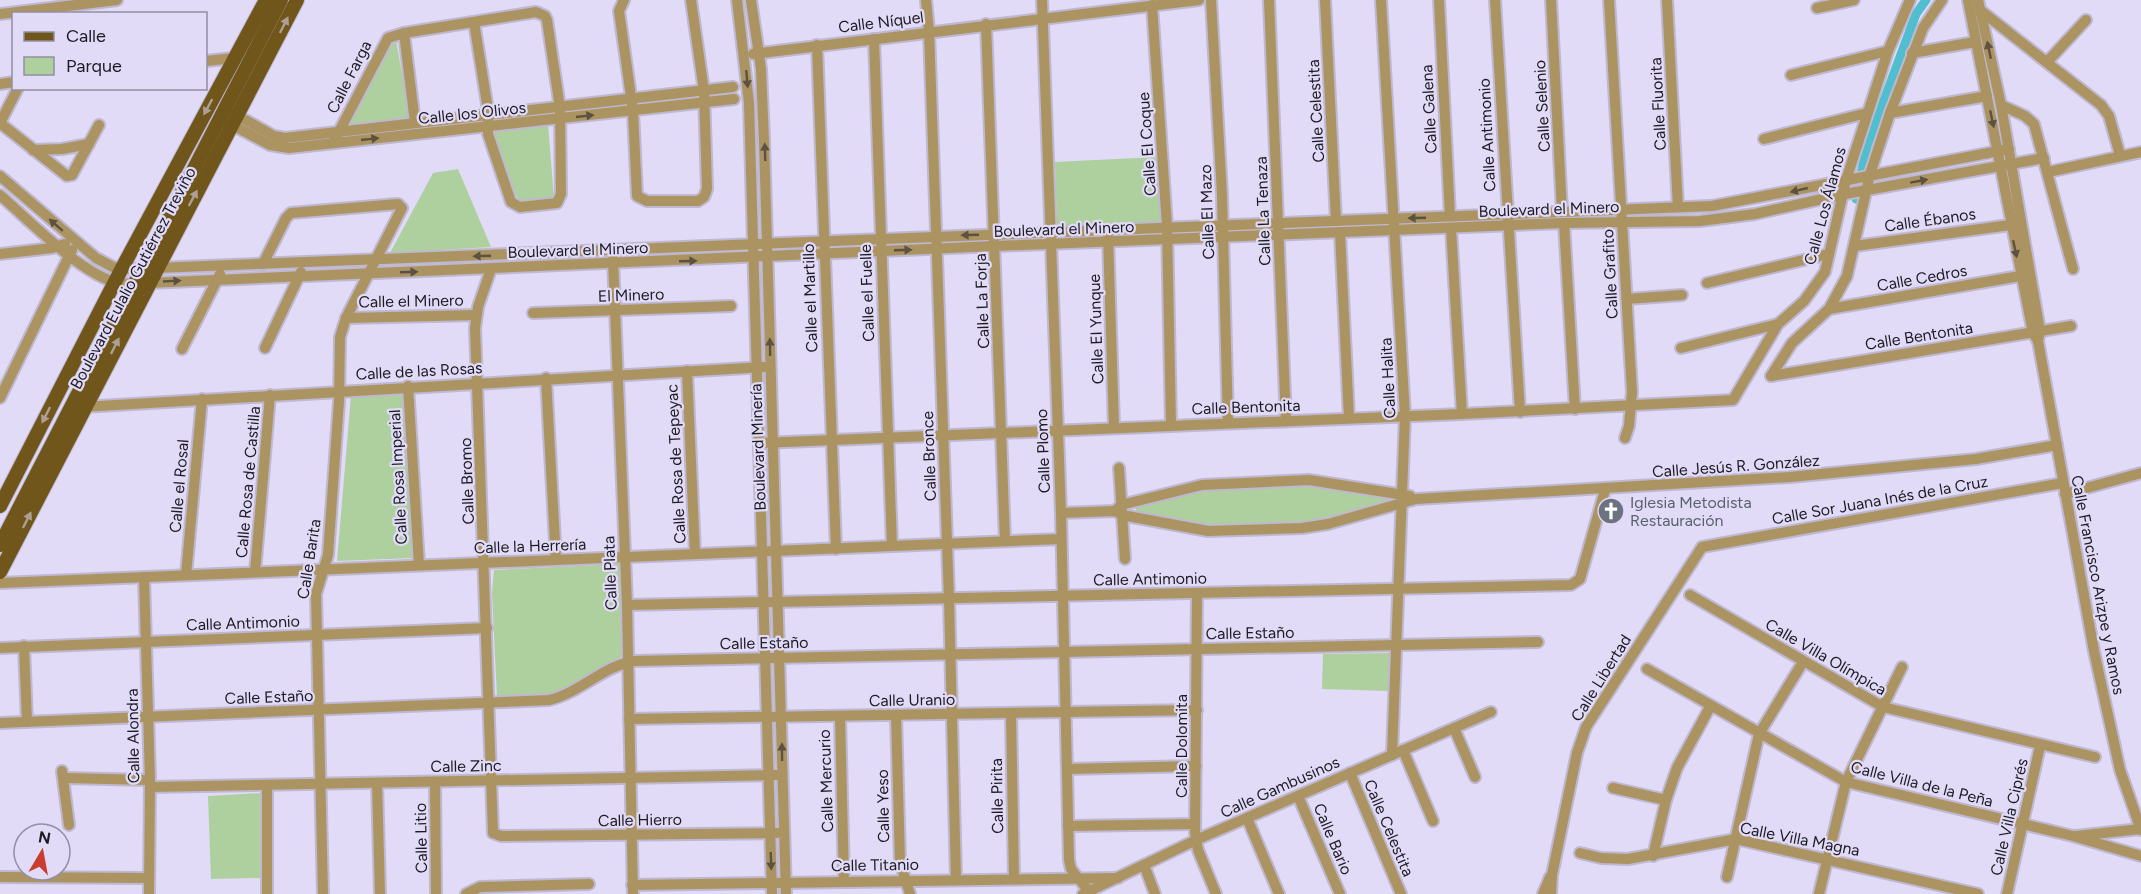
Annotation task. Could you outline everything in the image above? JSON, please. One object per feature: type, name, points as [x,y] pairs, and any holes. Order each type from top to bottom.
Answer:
[{"type":"main road","name":"Boulevard Eulalio Gutiérrez Treviño","points":[[0,506],[114,283],[266,0]]},
{"type":"main road","name":"Boulevard Eulalio Gutiérrez Treviño","points":[[228,117],[281,0]]},
{"type":"main road","name":"Boulevard Eulalio Gutiérrez Treviño","points":[[0,545],[77,407],[228,117],[297,0]]},
{"type":"main road","name":"Boulevard Eulalio Gutiérrez Treviño","points":[[0,572],[77,407]]},
{"type":"street","points":[[17,12],[117,0]]},
{"type":"street","points":[[624,0],[619,11],[633,105],[636,192],[639,198],[647,201],[698,201],[704,197],[707,189],[705,103],[691,0]]},
{"type":"street","name":"Boulevard Minería","points":[[737,0],[749,103],[764,552],[772,894]]},
{"type":"street","name":"Boulevard Minería","points":[[751,0],[759,52],[768,245],[786,894]]},
{"type":"street","name":"Calle Bronce","points":[[926,0],[944,435],[956,879]]},
{"type":"street","name":"Calle Plomo","points":[[1042,0],[1062,539],[1070,865],[1088,893]]},
{"type":"street","name":"Calle Níquel","points":[[744,55],[1199,0]]},
{"type":"street","name":"Calle El Mazo","points":[[1211,0],[1223,225],[1228,423]]},
{"type":"street","name":"Calle La Tenaza","points":[[1269,0],[1286,421]]},
{"type":"street","name":"Calle Celestita","points":[[1325,0],[1336,221]]},
{"type":"street","name":"Calle Halita","points":[[1381,0],[1405,416],[1404,499],[1392,755]]},
{"type":"street","name":"Calle Galena","points":[[1439,0],[1450,216]]},
{"type":"street","name":"Calle Antimonio","points":[[1494,0],[1520,412]]},
{"type":"street","name":"Calle Selenio","points":[[1551,0],[1562,211]]},
{"type":"street","name":"Calle Grafito","points":[[1609,0],[1632,406],[1625,438]]},
{"type":"street","name":"Calle Fluorita","points":[[1667,0],[1678,207]]},
{"type":"street","points":[[1817,8],[1854,0]]},
{"type":"street","name":"Calle Los Álamos","points":[[1771,376],[1791,343],[1829,309],[1847,276],[1855,246],[1857,192],[1867,113],[1888,51],[1910,0]]},
{"type":"street","name":"Calle Los Álamos","points":[[1733,400],[1778,324],[1817,286],[1857,192],[1859,177],[1890,113],[1912,53],[1923,28],[1942,0]]},
{"type":"street","name":"Calle Francisco Arizpe y Ramos","points":[[1968,0],[1974,42],[2003,149]]},
{"type":"street","name":"Calle El Coque","points":[[1152,5],[1167,226],[1171,425]]},
{"type":"street","points":[[1979,5],[2106,110],[2120,155]]},
{"type":"street","name":"Calle Francisco Arizpe y Ramos","points":[[1979,5],[2001,105],[2010,225],[2020,276],[2037,335]]},
{"type":"street","name":"Calle Farga","points":[[333,143],[384,41],[391,36],[536,12],[545,16],[560,113]]},
{"type":"street","points":[[2048,61],[2086,20]]},
{"type":"street","points":[[474,22],[490,143],[513,205],[520,207],[554,205],[560,198],[560,113]]},
{"type":"street","name":"Calle La Forja","points":[[986,24],[1005,541]]},
{"type":"street","points":[[404,33],[416,123]]},
{"type":"street","name":"Calle el Fuelle","points":[[874,39],[892,546]]},
{"type":"street","points":[[1912,53],[1974,42]]},
{"type":"street","name":"Calle el Martillo","points":[[817,45],[836,549]]},
{"type":"street","points":[[1791,75],[1888,51]]},
{"type":"street","points":[[207,61],[234,58]]},
{"type":"street","name":"Calle los Olivos","points":[[633,105],[733,87]]},
{"type":"street","points":[[17,90],[0,123],[67,176],[72,175],[99,125]]},
{"type":"street","points":[[1890,113],[1987,96]]},
{"type":"street","name":"Calle los Olivos","points":[[228,117],[277,147],[333,143],[487,121],[633,105],[705,103],[734,99]]},
{"type":"street","points":[[2001,105],[2030,119],[2044,158],[2073,269]]},
{"type":"street","points":[[1764,139],[1867,113]]},
{"type":"street","name":"Calle los Olivos","points":[[228,117],[279,137],[416,123],[487,121]]},
{"type":"street","points":[[33,150],[62,149],[89,144]]},
{"type":"street","name":"Boulevard el Minero","points":[[114,283],[768,258],[881,250],[1451,228],[1562,211],[1732,204],[2003,149]]},
{"type":"street","points":[[2048,172],[2141,152]]},
{"type":"street","name":"Boulevard el Minero","points":[[121,270],[1450,216],[1564,223],[1717,220],[2044,158]]},
{"type":"street","name":"Calle Francisco Arizpe y Ramos","points":[[2005,167],[2108,717],[2120,770],[2141,830]]},
{"type":"street","points":[[0,176],[75,241],[103,262],[121,270]]},
{"type":"street","points":[[0,195],[93,273],[114,283]]},
{"type":"street","name":"Calle Barita","points":[[264,264],[286,218],[291,213],[398,204],[402,208],[346,318],[338,347],[340,390],[325,569],[316,594],[323,894]]},
{"type":"street","points":[[1564,223],[1575,409]]},
{"type":"street","name":"Calle Ébanos","points":[[1855,246],[2010,225]]},
{"type":"street","points":[[1451,228],[1462,414]]},
{"type":"street","name":"Calle El Yunque","points":[[1108,230],[1114,427]]},
{"type":"street","points":[[1340,233],[1349,418]]},
{"type":"street","points":[[2,257],[75,241]]},
{"type":"street","points":[[0,398],[75,241]]},
{"type":"street","name":"Calle Plata","points":[[613,251],[627,605],[633,890]]},
{"type":"street","points":[[1707,283],[1829,254]]},
{"type":"street","points":[[265,348],[306,262]]},
{"type":"street","points":[[182,349],[225,265]]},
{"type":"street","name":"Calle Bromo","points":[[491,269],[476,315],[492,830],[498,836]]},
{"type":"street","name":"Calle Cedros","points":[[1829,309],[2020,276]]},
{"type":"street","points":[[1627,299],[1682,295]]},
{"type":"street","name":"El Minero","points":[[533,313],[731,306]]},
{"type":"street","name":"Calle el Minero","points":[[346,318],[476,315]]},
{"type":"street","points":[[1681,348],[1778,324]]},
{"type":"street","name":"Calle Bentonita","points":[[1771,376],[2037,335],[2071,326]]},
{"type":"street","name":"Calle de las Rosas","points":[[77,407],[546,378],[770,367]]},
{"type":"street","name":"Calle Rosa de Tepeyac","points":[[687,371],[695,554]]},
{"type":"street","points":[[546,378],[556,560]]},
{"type":"street","name":"Calle Rosa Imperial","points":[[408,386],[419,566]]},
{"type":"street","name":"Calle Rosa de Castilla","points":[[255,572],[270,395]]},
{"type":"street","name":"Calle el Rosal","points":[[186,575],[202,399]]},
{"type":"street","name":"Calle Bentonita","points":[[760,443],[1520,412],[1733,400]]},
{"type":"street","name":"Calle Jesús R. González","points":[[1061,513],[1119,510],[1191,486],[1308,480],[1404,499],[1416,499],[1605,490],[1888,469],[1976,459],[2057,446]]},
{"type":"street","points":[[1119,468],[1119,510],[1125,559]]},
{"type":"street","name":"Calle Sor Juana Inés de la Cruz","points":[[1702,547],[2064,489],[2141,473]]},
{"type":"street","name":"Calle Antimonio","points":[[627,605],[1575,584],[1580,579],[1605,490]]},
{"type":"street","name":"Calle Jesús R. González","points":[[1119,510],[1208,531],[1302,528],[1404,499]]},
{"type":"street","name":"Calle la Herrería","points":[[0,583],[1062,539]]},
{"type":"street","name":"Calle Libertad","points":[[1551,894],[1552,875],[1577,753],[1586,727],[1702,547]]},
{"type":"street","name":"Calle Alondra","points":[[144,577],[150,784],[149,894]]},
{"type":"street","name":"Calle Dolomita","points":[[1197,593],[1196,840],[1216,894]]},
{"type":"street","name":"Calle Villa Olímpica","points":[[1690,595],[1883,707],[2040,746],[2095,757]]},
{"type":"street","name":"Calle Antimonio","points":[[0,648],[487,628]]},
{"type":"street","name":"Calle Estaño","points":[[0,723],[489,703],[558,698],[628,662],[1538,642]]},
{"type":"street","points":[[24,646],[27,722]]},
{"type":"street","points":[[1727,877],[1759,734],[1803,662]]},
{"type":"street","points":[[1819,894],[1846,782],[1902,667]]},
{"type":"street","name":"Calle Villa de la Peña","points":[[1647,669],[1710,707],[1846,782],[2073,836],[2141,856]]},
{"type":"street","points":[[1653,856],[1666,800],[1677,768],[1710,707]]},
{"type":"street","name":"Calle Uranio","points":[[629,719],[1197,710]]},
{"type":"street","name":"Calle Gambusinos","points":[[1088,893],[1196,840],[1491,712]]},
{"type":"street","name":"Calle Pirita","points":[[1011,713],[1014,878]]},
{"type":"street","name":"Calle Yeso","points":[[896,715],[900,862],[903,880],[910,894]]},
{"type":"street","name":"Calle Mercurio","points":[[840,716],[844,881]]},
{"type":"street","points":[[1454,728],[1475,777]]},
{"type":"street","name":"Calle Villa Ciprés","points":[[2007,894],[2040,746]]},
{"type":"street","points":[[1403,750],[1433,821]]},
{"type":"street","points":[[1067,769],[1196,766]]},
{"type":"street","name":"Calle Celestita","points":[[1350,773],[1401,894]]},
{"type":"street","name":"Calle Zinc","points":[[69,822],[64,775],[150,784],[267,785],[782,775]]},
{"type":"street","name":"Calle Litio","points":[[435,782],[436,893]]},
{"type":"street","points":[[377,783],[380,894]]},
{"type":"street","points":[[267,785],[267,894]]},
{"type":"street","points":[[1613,788],[1666,800]]},
{"type":"street","name":"Calle Bario","points":[[1298,796],[1340,894]]},
{"type":"street","points":[[1247,818],[1279,894]]},
{"type":"street","points":[[1068,826],[1196,824]]},
{"type":"street","name":"Calle Villa de la Peña","points":[[2073,836],[2141,830]]},
{"type":"street","name":"Calle Hierro","points":[[498,836],[783,833]]},
{"type":"street","name":"Calle Villa Magna","points":[[1580,853],[1612,860],[1653,856],[1736,839],[1828,858],[1978,894]]},
{"type":"street","points":[[1144,865],[1155,894]]},
{"type":"street","name":"Calle Libertad","points":[[1543,894],[1552,875]]},
{"type":"street","points":[[0,877],[149,878]]},
{"type":"street","name":"Calle Titanio","points":[[633,890],[771,882],[1118,878]]},
{"type":"street","points":[[465,894],[480,887],[589,884]]},
{"type":"green space","points":[[396,40],[410,119],[346,128],[389,42]]},
{"type":"green space","points":[[548,124],[554,198],[519,202],[490,133]]},
{"type":"green space","points":[[1157,157],[1162,222],[1057,226],[1055,162]]},
{"type":"green space","points":[[458,169],[491,247],[390,253],[433,173]]},
{"type":"green space","points":[[405,393],[413,558],[337,561],[351,396]]},
{"type":"green space","points":[[1321,481],[1390,493],[1394,502],[1316,523],[1203,527],[1136,513],[1136,504],[1194,488]]},
{"type":"green space","points":[[620,564],[624,655],[557,694],[497,698],[492,593],[494,570]]},
{"type":"green space","points":[[1390,653],[1389,691],[1322,689],[1323,654]]},
{"type":"green space","points":[[262,793],[261,878],[211,879],[208,796]]},
{"type":"waterway","points":[[1856,199],[1867,146],[1916,14],[1926,0]]},
{"type":"place","name":"Iglesia Metodista Restauración","points":[[1611,511]]}]
